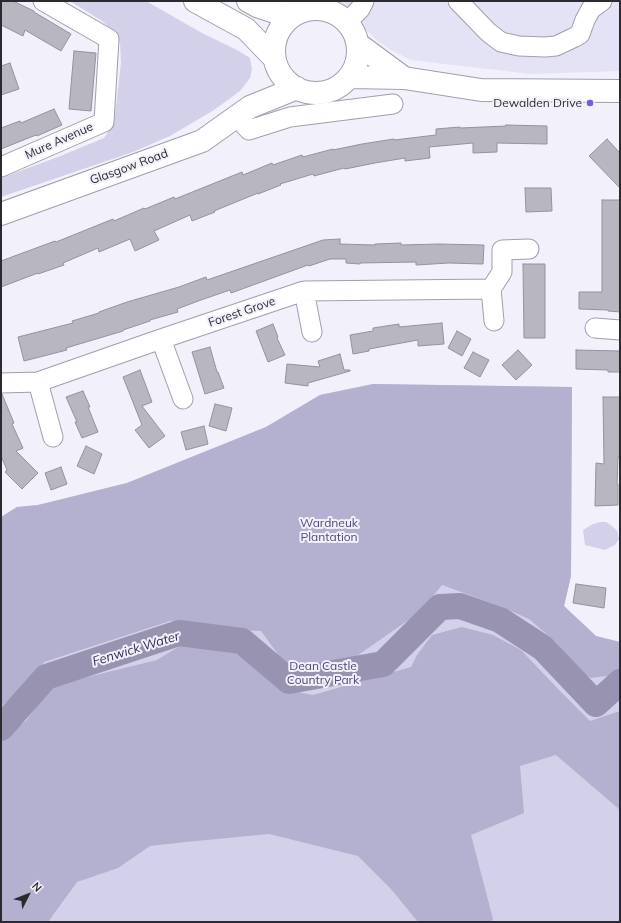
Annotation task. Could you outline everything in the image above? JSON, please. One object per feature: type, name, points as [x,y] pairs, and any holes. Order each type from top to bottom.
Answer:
[{"type":"main road","points":[[196,1],[246,29],[277,65],[287,81],[297,88],[308,92],[319,93],[331,91],[350,77],[356,67],[359,55],[358,44],[354,32],[347,21],[335,12],[321,8],[291,11],[257,6],[248,1]]},
{"type":"main road","points":[[277,65],[274,48],[277,35],[291,11]]},
{"type":"main road","points":[[358,44],[404,78]]},
{"type":"main road","name":"Glasgow Road","points":[[243,112],[277,65]]},
{"type":"main road","points":[[350,77],[404,78],[481,90],[620,92]]},
{"type":"main road","name":"Glasgow Road","points":[[1,214],[202,141],[243,112],[297,88]]},
{"type":"street","name":"Mure Avenue","points":[[1,167],[104,122],[109,39],[43,1]]},
{"type":"street","points":[[347,21],[360,9],[364,1]]},
{"type":"street","points":[[458,1],[488,32],[501,42],[519,46],[545,47],[556,46],[580,34],[591,9],[602,1]]},
{"type":"street","points":[[243,112],[249,130],[290,118],[393,104]]},
{"type":"street","points":[[494,321],[491,289],[502,272],[502,250],[529,249]]},
{"type":"street","name":"Forest Grove","points":[[1,384],[38,382],[304,291],[491,289]]},
{"type":"street","points":[[304,291],[312,332]]},
{"type":"street","points":[[595,328],[620,330]]},
{"type":"street","points":[[161,339],[183,398]]},
{"type":"street","points":[[38,382],[53,437]]},
{"type":"shaded area","points":[[335,1],[620,1],[620,71],[531,74],[411,60],[379,42],[367,31],[351,11],[340,2]]},
{"type":"green space","points":[[70,1],[146,1],[250,58],[252,69],[250,78],[240,91],[214,110],[170,136],[133,152],[1,197],[1,178],[104,138],[114,123],[121,63],[120,43],[113,31],[102,21]]},
{"type":"green space","name":"Dean Castle Country Park","points":[[373,384],[572,387],[571,576],[564,606],[596,636],[620,642],[620,922],[1,922],[1,517],[17,507],[38,505],[127,483],[266,427],[320,395]]},
{"type":"green space","name":"Wardneuk Plantation","points":[[373,384],[572,387],[571,576],[564,606],[596,636],[620,642],[620,668],[614,675],[591,678],[577,670],[557,643],[529,619],[502,607],[442,585],[420,612],[351,660],[288,668],[261,631],[213,629],[170,621],[44,662],[33,678],[1,707],[1,517],[17,507],[38,505],[127,483],[266,427],[320,395]]},
{"type":"green space","points":[[600,522],[606,522],[612,526],[617,531],[619,539],[615,545],[605,550],[585,545],[583,530]]},
{"type":"green space","points":[[462,627],[493,635],[521,650],[590,721],[620,711],[620,810],[556,755],[520,766],[524,813],[471,835],[493,919],[492,922],[418,922],[391,889],[358,856],[269,834],[150,846],[118,868],[77,882],[48,922],[1,922],[1,738],[26,721],[51,686],[157,660],[186,642],[234,650],[277,688],[313,695],[411,667],[417,655],[432,635]]},
{"type":"building","points":[[1,1],[13,1],[34,11],[71,34],[61,51],[25,30],[23,36],[1,25]]},
{"type":"building","points":[[74,51],[96,53],[91,111],[69,109]]},
{"type":"building","points":[[10,63],[19,89],[1,95],[1,66]]},
{"type":"building","points":[[54,109],[62,125],[1,149],[1,128],[20,121],[21,123]]},
{"type":"building","points":[[506,125],[547,126],[547,144],[497,143],[497,152],[473,153],[473,143],[429,147],[430,158],[405,161],[405,158],[344,168],[314,176],[313,174],[280,184],[281,185],[258,193],[192,221],[190,215],[154,231],[159,240],[135,251],[130,239],[99,252],[98,248],[63,263],[64,265],[1,287],[1,261],[55,241],[56,242],[113,219],[114,221],[174,197],[175,199],[242,172],[243,175],[272,163],[273,165],[302,155],[303,157],[333,149],[394,139],[436,135],[436,129]]},
{"type":"building","points":[[607,139],[620,153],[620,188],[589,156]]},
{"type":"building","points":[[525,188],[551,188],[552,211],[526,212]]},
{"type":"building","points":[[602,200],[620,200],[620,312],[579,309],[579,292],[602,292]]},
{"type":"building","points":[[340,239],[340,244],[375,245],[401,243],[401,245],[484,245],[483,264],[449,263],[416,265],[416,262],[360,264],[346,263],[346,259],[330,259],[309,266],[308,265],[231,293],[230,290],[201,300],[177,309],[178,312],[150,320],[123,331],[66,348],[67,350],[24,361],[18,337],[73,323],[72,321],[99,313],[127,302],[179,287],[206,277],[207,280],[323,240]]},
{"type":"building","points":[[523,264],[545,264],[545,338],[524,338]]},
{"type":"building","points":[[442,323],[444,344],[418,346],[418,340],[369,349],[369,351],[353,354],[350,335],[373,331],[373,328],[399,324],[399,327]]},
{"type":"building","points":[[273,324],[278,337],[277,338],[285,355],[268,362],[256,331]]},
{"type":"building","points":[[457,331],[471,339],[462,356],[448,348]]},
{"type":"building","points":[[210,347],[217,372],[224,388],[205,394],[192,352]]},
{"type":"building","points":[[518,350],[532,365],[516,380],[502,365]]},
{"type":"building","points":[[576,350],[620,351],[620,372],[576,369]]},
{"type":"building","points":[[473,352],[489,360],[480,377],[464,368]]},
{"type":"building","points":[[340,354],[344,370],[350,371],[308,383],[308,386],[285,383],[287,364],[320,367],[318,361]]},
{"type":"building","points":[[140,370],[152,402],[142,406],[165,436],[149,448],[135,430],[142,425],[123,377]]},
{"type":"building","points":[[83,391],[98,432],[82,438],[66,397]]},
{"type":"building","points":[[1,394],[23,448],[16,451],[38,473],[22,489],[5,472],[7,470],[1,456]]},
{"type":"building","points":[[603,397],[620,397],[620,457],[618,457],[617,484],[618,505],[595,506],[596,463],[604,464]]},
{"type":"building","points":[[215,404],[232,408],[226,431],[209,426]]},
{"type":"building","points":[[204,426],[208,444],[186,450],[181,432]]},
{"type":"building","points":[[86,446],[102,454],[94,474],[77,466]]},
{"type":"building","points":[[61,467],[67,484],[51,490],[45,473]]},
{"type":"building","points":[[576,584],[606,588],[604,608],[573,603]]},
{"type":"waterway","name":"Fenwick Water","points":[[1,728],[46,677],[179,633],[242,641],[289,681],[383,664],[440,607],[460,606],[500,620],[543,648],[596,704],[620,682]]},
{"type":"place","name":"Dewalden Drive","points":[[590,103]]}]
